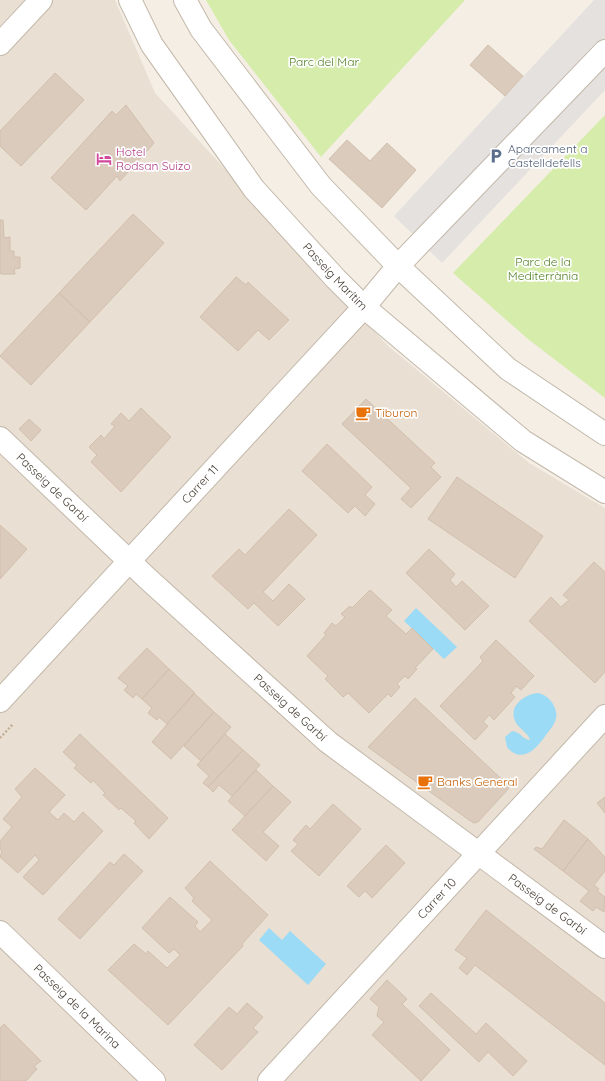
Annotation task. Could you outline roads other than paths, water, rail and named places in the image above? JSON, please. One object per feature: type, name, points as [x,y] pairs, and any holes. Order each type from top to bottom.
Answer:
[{"type":"street","points":[[0,44],[41,0]]},
{"type":"street","name":"Passeig Marítim","points":[[130,0],[152,46],[254,190],[336,279],[364,307],[523,442],[605,492]]},
{"type":"street","points":[[185,0],[201,29],[321,186],[398,266],[508,369],[605,434]]},
{"type":"street","name":"Carrer 11","points":[[0,701],[364,307],[398,266],[605,51]]},
{"type":"street","name":"Passeig de Garbí","points":[[0,438],[130,562],[328,742],[605,947]]},
{"type":"street","name":"Carrer 10","points":[[269,1081],[478,852],[605,716]]},
{"type":"street","name":"Passeig de la Marina","points":[[0,932],[154,1081]]},
{"type":"water","points":[[416,608],[457,647],[444,659],[404,621]]},
{"type":"water","points":[[538,693],[547,697],[552,702],[555,709],[556,718],[552,727],[534,749],[524,755],[518,755],[507,747],[505,737],[512,731],[515,731],[525,739],[530,740],[528,735],[516,723],[514,712],[518,702],[527,696]]},
{"type":"water","points":[[269,928],[282,940],[290,931],[326,964],[308,985],[259,940]]},
{"type":"place","name":"Aparcament a Castelldefells","points":[[496,156]]},
{"type":"place","name":"Hotel Rodsan Suizo","points":[[104,159]]},
{"type":"place","name":"Tiburon","points":[[363,413]]},
{"type":"place","name":"Banks General","points":[[425,782]]},
{"type":"park label","name":"Parc del Mar","points":[[324,62]]},
{"type":"park label","name":"Parc de la Mediterrània","points":[[543,269]]}]
